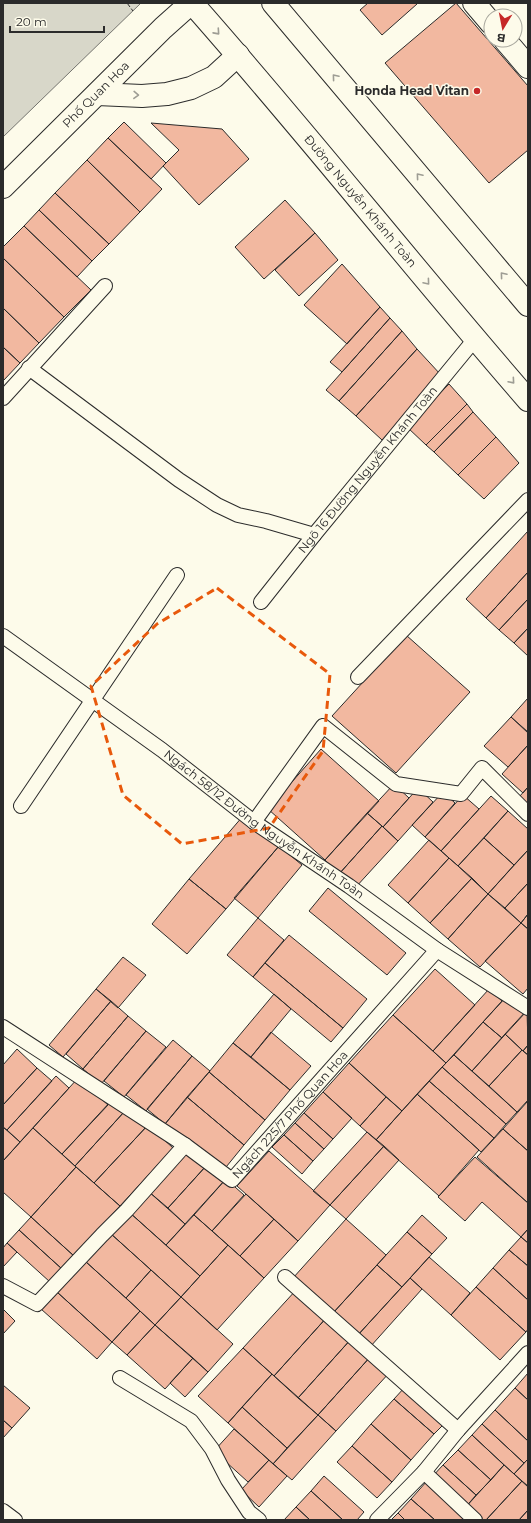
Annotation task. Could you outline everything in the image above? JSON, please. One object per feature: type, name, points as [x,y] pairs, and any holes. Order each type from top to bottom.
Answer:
[{"type":"main road","name":"Đường Nguyễn Khánh Toàn","points":[[191,3],[238,55],[475,339],[528,400]]},
{"type":"main road","name":"Phố Quan Hoa","points":[[3,187],[191,3]]},
{"type":"main road","points":[[273,3],[528,305]]},
{"type":"main road","points":[[474,3],[483,14]]},
{"type":"main road","points":[[512,48],[528,67]]},
{"type":"main road","points":[[97,94],[142,96],[168,94],[191,88],[214,77],[238,55]]},
{"type":"lane","points":[[3,398],[105,286]]},
{"type":"lane","name":"Ngõ 16 Đường Nguyễn Khánh Toàn","points":[[261,602],[475,339]]},
{"type":"lane","points":[[30,368],[179,480],[217,505],[238,516],[266,521],[314,535]]},
{"type":"lane","points":[[358,677],[528,500]]},
{"type":"lane","points":[[21,806],[177,575]]},
{"type":"lane","name":"Ngách 58/12 Đường Nguyễn Khánh Toàn","points":[[3,636],[162,750],[254,822],[349,886],[437,950],[528,1008]]},
{"type":"lane","points":[[254,822],[323,726],[396,784],[461,794],[482,768],[528,814]]},
{"type":"lane","name":"Ngách 225/7 Phố Quan Hoa","points":[[3,1026],[185,1145],[232,1180],[437,950]]},
{"type":"lane","points":[[3,1286],[37,1304],[127,1210],[185,1145]]},
{"type":"lane","points":[[285,1277],[458,1430]]},
{"type":"lane","points":[[377,1520],[424,1472],[458,1430],[528,1354]]},
{"type":"lane","points":[[120,1378],[191,1421],[212,1449],[228,1480],[249,1512],[259,1520]]},
{"type":"lane","points":[[424,1472],[475,1520]]},
{"type":"lane","points":[[3,1511],[15,1520]]},
{"type":"highlighted area","points":[[217,588],[330,674],[323,751],[269,828],[182,844],[123,795],[91,686],[157,624]]},
{"type":"shaded area","points":[[3,3],[141,3],[3,137]]},
{"type":"building","points":[[368,3],[417,4],[382,35],[360,10]]},
{"type":"building","points":[[456,3],[483,34],[483,48],[495,48],[528,86],[528,150],[489,183],[385,63]]},
{"type":"building","points":[[124,122],[166,163],[151,179],[108,138]]},
{"type":"building","points":[[151,123],[222,129],[249,159],[199,205],[163,166],[179,150]]},
{"type":"building","points":[[108,138],[162,189],[140,212],[87,160]]},
{"type":"building","points":[[87,160],[140,212],[109,244],[55,193]]},
{"type":"building","points":[[55,193],[109,244],[92,261],[39,210]]},
{"type":"building","points":[[285,200],[315,233],[264,279],[235,247]]},
{"type":"building","points":[[39,210],[92,261],[77,277],[24,226]]},
{"type":"building","points":[[24,226],[91,290],[64,317],[3,258],[3,247]]},
{"type":"building","points":[[315,233],[338,260],[299,296],[275,270]]},
{"type":"building","points":[[3,258],[64,317],[39,343],[3,308]]},
{"type":"building","points":[[342,264],[380,307],[347,344],[304,305]]},
{"type":"building","points":[[380,307],[390,318],[342,372],[330,362]]},
{"type":"building","points":[[3,308],[39,343],[20,363],[3,347]]},
{"type":"building","points":[[390,318],[402,331],[339,401],[326,390]]},
{"type":"building","points":[[402,331],[417,349],[356,416],[339,401]]},
{"type":"building","points":[[3,347],[20,363],[3,381]]},
{"type":"building","points":[[417,349],[441,375],[382,440],[356,416]]},
{"type":"building","points":[[449,384],[467,404],[426,445],[407,427]]},
{"type":"building","points":[[467,404],[473,412],[434,452],[426,445]]},
{"type":"building","points":[[473,412],[496,437],[458,475],[434,452]]},
{"type":"building","points":[[496,437],[519,463],[484,499],[458,475]]},
{"type":"building","points":[[528,531],[528,572],[486,618],[466,599]]},
{"type":"building","points":[[528,572],[528,599],[499,630],[486,618]]},
{"type":"building","points":[[528,599],[528,628],[514,643],[499,630]]},
{"type":"building","points":[[528,628],[528,656],[514,643]]},
{"type":"building","points":[[406,635],[470,692],[396,773],[332,716]]},
{"type":"building","points":[[528,698],[528,733],[511,717]]},
{"type":"building","points":[[511,717],[528,732],[528,745],[508,767],[484,746]]},
{"type":"building","points":[[528,745],[528,787],[523,793],[502,774]]},
{"type":"building","points":[[321,749],[379,801],[325,860],[268,809]]},
{"type":"building","points":[[394,784],[409,798],[383,827],[367,813]]},
{"type":"building","points":[[528,787],[528,805],[519,797]]},
{"type":"building","points":[[418,788],[433,802],[398,841],[383,827]]},
{"type":"building","points":[[443,792],[455,803],[425,837],[412,825]]},
{"type":"building","points":[[463,795],[479,809],[441,851],[425,837]]},
{"type":"building","points":[[491,796],[508,811],[458,866],[441,851]]},
{"type":"building","points":[[508,811],[528,829],[528,850],[514,865],[484,838]]},
{"type":"building","points":[[367,813],[382,826],[339,874],[325,860]]},
{"type":"building","points":[[243,816],[279,846],[226,909],[189,879]]},
{"type":"building","points":[[382,826],[398,841],[355,888],[339,874]]},
{"type":"building","points":[[484,838],[514,865],[488,894],[458,866]]},
{"type":"building","points":[[429,840],[449,858],[408,903],[388,885]]},
{"type":"building","points":[[279,846],[302,865],[258,918],[234,898]]},
{"type":"building","points":[[528,850],[528,883],[505,908],[488,894]]},
{"type":"building","points":[[449,858],[472,878],[430,923],[408,903]]},
{"type":"building","points":[[472,878],[488,894],[448,939],[430,923]]},
{"type":"building","points":[[189,879],[226,909],[187,954],[152,924]]},
{"type":"building","points":[[528,883],[528,914],[521,923],[505,908]]},
{"type":"building","points":[[328,888],[406,953],[387,975],[309,911]]},
{"type":"building","points":[[488,894],[521,923],[480,967],[448,939]]},
{"type":"building","points":[[528,914],[528,929],[521,923]]},
{"type":"building","points":[[258,918],[284,940],[253,977],[227,955]]},
{"type":"building","points":[[521,923],[528,929],[528,988],[523,994],[485,961]]},
{"type":"building","points":[[289,935],[367,999],[343,1028],[265,963]]},
{"type":"building","points":[[123,957],[146,975],[118,1008],[96,989]]},
{"type":"building","points":[[265,963],[343,1028],[331,1042],[253,977]]},
{"type":"building","points":[[435,969],[475,1005],[433,1051],[393,1015]]},
{"type":"building","points":[[96,989],[111,1001],[63,1057],[49,1045]]},
{"type":"building","points":[[489,989],[502,1001],[446,1063],[433,1051]]},
{"type":"building","points":[[274,994],[291,1009],[251,1057],[233,1043]]},
{"type":"building","points":[[507,996],[525,1013],[502,1038],[483,1022]]},
{"type":"building","points":[[111,1001],[128,1016],[83,1069],[66,1054]]},
{"type":"building","points":[[527,1010],[528,1045],[523,1051],[505,1034]]},
{"type":"building","points":[[393,1015],[446,1063],[402,1111],[349,1063]]},
{"type":"building","points":[[128,1016],[146,1031],[101,1084],[83,1069]]},
{"type":"building","points":[[483,1022],[502,1038],[472,1071],[454,1055]]},
{"type":"building","points":[[146,1031],[166,1047],[124,1097],[104,1081]]},
{"type":"building","points":[[271,1032],[311,1066],[290,1090],[251,1057]]},
{"type":"building","points":[[505,1034],[522,1050],[489,1086],[472,1071]]},
{"type":"building","points":[[173,1040],[192,1056],[146,1111],[126,1095]]},
{"type":"building","points":[[233,1043],[290,1090],[265,1120],[209,1072]]},
{"type":"building","points":[[528,1045],[528,1055],[523,1051]]},
{"type":"building","points":[[17,1049],[37,1068],[3,1105],[3,1065]]},
{"type":"building","points":[[522,1050],[528,1055],[528,1100],[517,1112],[489,1086]]},
{"type":"building","points":[[454,1055],[517,1112],[506,1124],[442,1067]]},
{"type":"building","points":[[192,1056],[210,1071],[165,1124],[147,1109]]},
{"type":"building","points":[[349,1063],[386,1097],[360,1126],[323,1092]]},
{"type":"building","points":[[442,1067],[506,1124],[494,1138],[429,1081]]},
{"type":"building","points":[[37,1068],[52,1081],[7,1130],[3,1127],[3,1105]]},
{"type":"building","points":[[209,1072],[265,1120],[244,1145],[187,1097]]},
{"type":"building","points":[[56,1076],[69,1088],[20,1142],[7,1130]]},
{"type":"building","points":[[78,1078],[108,1105],[62,1154],[33,1128]]},
{"type":"building","points":[[429,1081],[494,1138],[481,1152],[417,1094]]},
{"type":"building","points":[[323,1092],[352,1118],[333,1139],[304,1113]]},
{"type":"building","points":[[417,1094],[479,1150],[439,1196],[376,1140]]},
{"type":"building","points":[[187,1097],[244,1145],[222,1172],[165,1124]]},
{"type":"building","points":[[386,1097],[402,1111],[376,1140],[360,1126]]},
{"type":"building","points":[[111,1101],[124,1112],[75,1166],[62,1154]]},
{"type":"building","points":[[527,1102],[528,1103],[528,1151],[503,1129]]},
{"type":"building","points":[[124,1112],[148,1125],[94,1183],[75,1166]]},
{"type":"building","points":[[304,1113],[333,1139],[324,1149],[295,1123]]},
{"type":"building","points":[[295,1123],[324,1149],[313,1161],[284,1135]]},
{"type":"building","points":[[148,1125],[173,1148],[120,1206],[94,1183]]},
{"type":"building","points":[[3,1127],[20,1142],[3,1161]]},
{"type":"building","points":[[33,1128],[76,1167],[31,1217],[3,1192],[3,1161]]},
{"type":"building","points":[[503,1129],[528,1151],[528,1203],[477,1157]]},
{"type":"building","points":[[367,1132],[384,1146],[330,1205],[313,1191]]},
{"type":"building","points":[[284,1135],[313,1161],[302,1174],[272,1147]]},
{"type":"building","points":[[384,1146],[399,1160],[346,1219],[330,1205]]},
{"type":"building","points":[[186,1150],[205,1167],[168,1208],[148,1191]]},
{"type":"building","points":[[269,1151],[330,1205],[298,1241],[237,1186]]},
{"type":"building","points":[[475,1157],[528,1203],[528,1229],[521,1237],[482,1202],[465,1221],[438,1197]]},
{"type":"building","points":[[207,1165],[224,1181],[185,1224],[168,1208]]},
{"type":"building","points":[[76,1167],[120,1206],[74,1256],[31,1217]]},
{"type":"building","points":[[226,1179],[244,1195],[212,1231],[194,1215]]},
{"type":"building","points":[[148,1191],[185,1224],[166,1245],[129,1212]]},
{"type":"building","points":[[246,1194],[274,1219],[240,1256],[212,1231]]},
{"type":"building","points":[[129,1212],[200,1276],[181,1297],[110,1233]]},
{"type":"building","points":[[194,1215],[228,1245],[200,1276],[166,1245]]},
{"type":"building","points":[[422,1215],[447,1238],[432,1254],[407,1232]]},
{"type":"building","points":[[31,1217],[74,1256],[62,1269],[19,1230]]},
{"type":"building","points":[[274,1219],[298,1241],[264,1278],[240,1256]]},
{"type":"building","points":[[346,1219],[386,1255],[333,1313],[293,1278]]},
{"type":"building","points":[[528,1229],[528,1243],[521,1237]]},
{"type":"building","points":[[19,1230],[62,1269],[50,1282],[7,1243]]},
{"type":"building","points":[[407,1232],[432,1254],[402,1287],[377,1265]]},
{"type":"building","points":[[110,1233],[151,1270],[126,1298],[85,1261]]},
{"type":"building","points":[[521,1237],[528,1243],[528,1266],[509,1250]]},
{"type":"building","points":[[7,1243],[17,1252],[3,1267],[3,1248]]},
{"type":"building","points":[[228,1245],[264,1278],[217,1330],[181,1297]]},
{"type":"building","points":[[509,1250],[528,1266],[528,1300],[493,1268]]},
{"type":"building","points":[[429,1257],[470,1293],[451,1315],[410,1278]]},
{"type":"building","points":[[85,1261],[140,1311],[112,1342],[57,1292]]},
{"type":"building","points":[[377,1265],[402,1287],[357,1336],[333,1313]]},
{"type":"building","points":[[493,1268],[528,1300],[528,1329],[526,1332],[476,1287]]},
{"type":"building","points":[[151,1270],[181,1297],[155,1325],[126,1298]]},
{"type":"building","points":[[410,1278],[422,1289],[370,1347],[357,1336]]},
{"type":"building","points":[[476,1287],[526,1332],[500,1360],[451,1315]]},
{"type":"building","points":[[297,1289],[328,1316],[274,1376],[243,1348]]},
{"type":"building","points":[[57,1292],[112,1342],[97,1359],[41,1309]]},
{"type":"building","points":[[181,1297],[233,1344],[208,1372],[155,1325]]},
{"type":"building","points":[[3,1309],[15,1321],[3,1334]]},
{"type":"building","points":[[140,1311],[155,1325],[127,1355],[112,1342]]},
{"type":"building","points":[[328,1316],[352,1338],[298,1398],[274,1376]]},
{"type":"building","points":[[155,1325],[193,1358],[165,1389],[127,1355]]},
{"type":"building","points":[[352,1338],[371,1356],[318,1415],[298,1398]]},
{"type":"building","points":[[243,1348],[272,1374],[228,1423],[198,1396]]},
{"type":"building","points":[[371,1356],[390,1372],[336,1431],[318,1415]]},
{"type":"building","points":[[193,1358],[208,1372],[185,1397],[170,1383]]},
{"type":"building","points":[[528,1373],[528,1400],[515,1388]]},
{"type":"building","points":[[272,1374],[318,1415],[287,1448],[242,1407]]},
{"type":"building","points":[[3,1385],[30,1408],[12,1428],[3,1420]]},
{"type":"building","points":[[405,1387],[445,1423],[434,1434],[394,1399]]},
{"type":"building","points":[[515,1388],[528,1400],[528,1441],[495,1410]]},
{"type":"building","points":[[394,1399],[434,1434],[411,1460],[371,1424]]},
{"type":"building","points":[[242,1407],[287,1448],[273,1464],[228,1423]]},
{"type":"building","points":[[495,1410],[528,1441],[528,1459],[524,1463],[482,1424]]},
{"type":"building","points":[[318,1415],[336,1431],[292,1480],[273,1464]]},
{"type":"building","points":[[3,1420],[12,1428],[3,1438]]},
{"type":"building","points":[[371,1424],[411,1460],[392,1482],[352,1446]]},
{"type":"building","points":[[482,1424],[524,1463],[514,1474],[472,1435]]},
{"type":"building","points":[[234,1429],[269,1460],[248,1482],[214,1451]]},
{"type":"building","points":[[472,1435],[504,1465],[491,1480],[458,1450]]},
{"type":"building","points":[[352,1446],[392,1482],[377,1498],[337,1462]]},
{"type":"building","points":[[458,1450],[491,1480],[476,1495],[443,1465]]},
{"type":"building","points":[[528,1459],[528,1487],[514,1474]]},
{"type":"building","points":[[269,1460],[287,1476],[259,1507],[241,1490]]},
{"type":"building","points":[[443,1465],[476,1495],[464,1509],[431,1478]]},
{"type":"building","points":[[504,1465],[522,1481],[486,1520],[477,1520],[464,1509]]},
{"type":"building","points":[[324,1476],[364,1512],[357,1520],[343,1520],[311,1491]]},
{"type":"building","points":[[427,1481],[469,1520],[435,1520],[411,1499]]},
{"type":"building","points":[[522,1481],[528,1486],[528,1510],[519,1520],[486,1520]]},
{"type":"building","points":[[311,1491],[343,1520],[310,1520],[296,1507]]},
{"type":"building","points":[[411,1499],[435,1520],[405,1520],[398,1513]]},
{"type":"building","points":[[296,1507],[310,1520],[284,1520]]},
{"type":"building","points":[[528,1510],[528,1520],[519,1520]]},
{"type":"building","points":[[398,1513],[405,1520],[391,1520]]},
{"type":"fence","points":[[127,3],[133,11]]},
{"type":"place","name":"Honda Head Vitan","points":[[477,91]]}]
